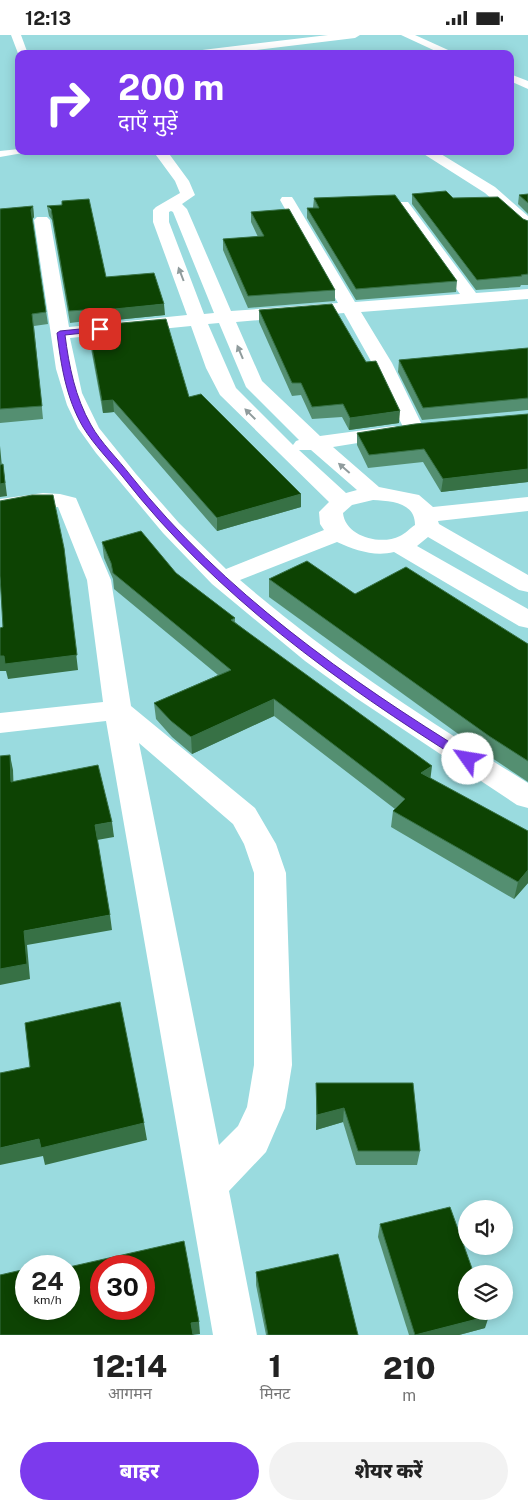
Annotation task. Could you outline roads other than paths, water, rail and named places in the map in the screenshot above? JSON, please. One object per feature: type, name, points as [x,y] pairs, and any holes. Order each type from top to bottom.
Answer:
[{"type":"street","points":[[16,35],[22,50]]},
{"type":"street","points":[[224,50],[356,35]]},
{"type":"street","points":[[406,35],[442,50]]},
{"type":"street","points":[[253,46],[260,50]]},
{"type":"street","points":[[514,79],[528,85]]},
{"type":"street","points":[[163,155],[187,189],[188,195],[161,210],[161,221],[227,391],[284,449],[341,501]]},
{"type":"street","points":[[433,155],[490,190],[528,224]]},
{"type":"street","points":[[284,449],[423,428],[392,362],[351,308],[287,200]]},
{"type":"street","points":[[172,205],[179,209],[253,383],[314,443],[373,493]]},
{"type":"street","points":[[403,205],[472,299]]},
{"type":"street","points":[[42,220],[64,361],[72,393],[87,426],[147,502],[221,579],[293,640],[423,731],[528,797]]},
{"type":"street","points":[[60,333],[226,317],[528,294]]},
{"type":"street","points":[[426,521],[418,538],[399,545],[376,547],[354,542],[337,533],[331,525],[329,516],[333,508],[341,501],[356,495],[373,493],[407,499],[420,506],[426,521],[528,585]]},
{"type":"street","points":[[0,506],[53,500],[68,503],[99,580],[118,710],[235,1335]]},
{"type":"street","points":[[426,521],[528,505]]},
{"type":"street","points":[[221,579],[337,533]]},
{"type":"street","points":[[399,545],[528,620]]},
{"type":"street","points":[[0,723],[118,710],[244,816],[260,844],[270,873],[273,1065],[266,1108],[252,1139],[206,1185]]},
{"type":"lane","points":[[0,154],[15,152]]}]
